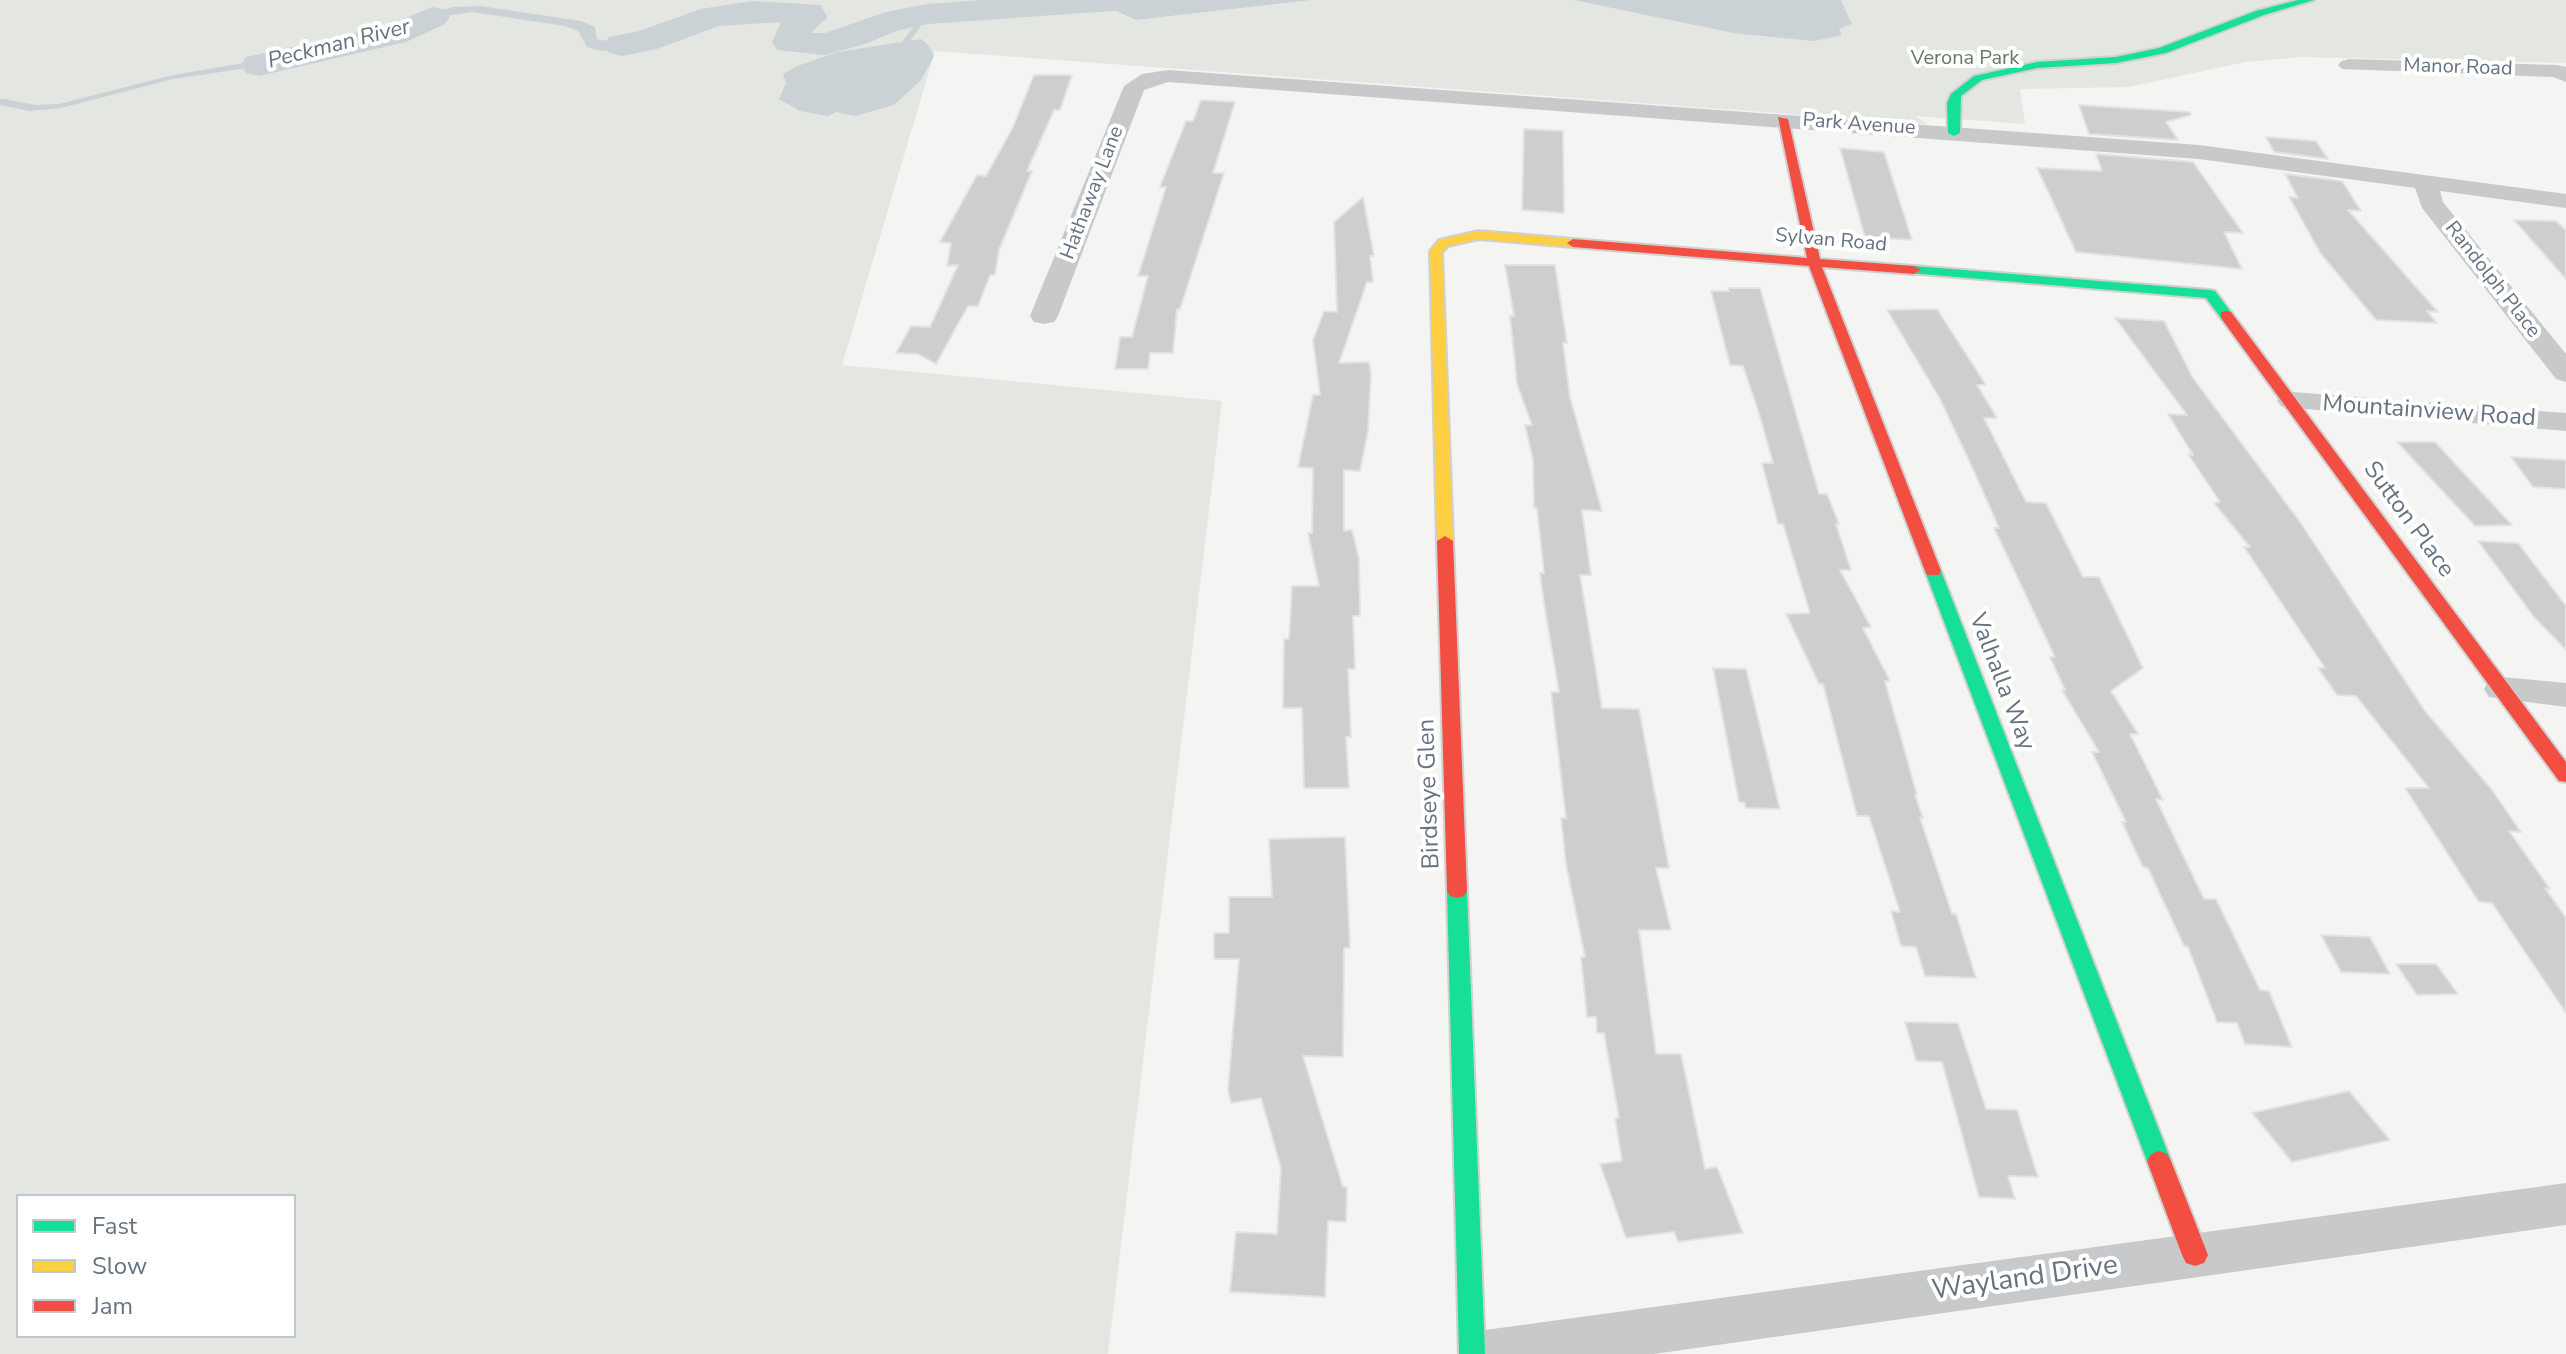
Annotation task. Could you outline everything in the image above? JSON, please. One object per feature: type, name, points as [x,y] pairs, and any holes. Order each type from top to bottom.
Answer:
[{"type":"street","points":[[1954,133],[1956,94],[1964,85],[1978,78],[2037,65],[2116,60],[2162,51],[2260,13],[2309,0]]},
{"type":"street","name":"Manor Road","points":[[2349,65],[2557,71],[2566,76]]},
{"type":"street","name":"Park Avenue","points":[[1150,79],[1178,76],[2199,152],[2566,201]]},
{"type":"street","name":"Hathaway Lane","points":[[1044,316],[1135,86],[1150,79]]},
{"type":"street","name":"Valhalla Way","points":[[1782,119],[1814,262],[2195,1255]]},
{"type":"street","name":"Randolph Place","points":[[2425,182],[2431,203],[2566,373]]},
{"type":"street","name":"Sylvan Road","points":[[1450,240],[1479,235],[2210,294]]},
{"type":"street","name":"Birdseye Glen","points":[[1450,240],[1436,251],[1472,1354]]},
{"type":"street","name":"Sutton Place","points":[[2210,294],[2566,776]]},
{"type":"street","name":"Mountainview Road","points":[[2292,401],[2566,422]]},
{"type":"street","points":[[2502,689],[2566,695]]},
{"type":"street","name":"Wayland Drive","points":[[1485,1354],[2566,1204]]},
{"type":"green space","name":"Verona Park","points":[[0,0],[1109,0],[1112,9],[1136,20],[1312,0],[1573,0],[1733,33],[1841,35],[1839,29],[1852,24],[1841,0],[2566,0],[2566,63],[2302,57],[2245,62],[2129,87],[2020,89],[2025,124],[1915,116],[1927,124],[935,51],[842,365],[1222,401],[1108,1354],[0,1354]]},
{"type":"water","points":[[1109,0],[1312,0],[1136,20],[1112,9]]},
{"type":"water","points":[[1573,0],[1841,0],[1852,24],[1839,29],[1842,35],[1814,41],[1733,33]]},
{"type":"water","points":[[785,5],[822,11],[827,19],[809,30],[827,46],[793,47],[778,40],[776,36],[783,28],[803,21],[802,16],[796,15],[714,15],[644,45],[601,51],[587,47],[578,31],[565,26],[472,12],[432,18],[401,37],[346,45],[255,67],[173,79],[61,108],[30,111],[0,105],[0,99],[36,105],[59,104],[173,75],[315,51],[394,31],[413,17],[453,7],[481,6],[581,21],[595,27],[597,39],[612,42],[642,37],[662,24],[697,14]]},
{"type":"water","points":[[921,39],[934,56],[921,80],[894,105],[855,116],[836,112],[828,116],[800,111],[779,99],[786,83],[783,74],[800,65],[838,52]]},
{"type":"building","points":[[1034,75],[1072,75],[1060,110],[1054,110],[1027,171],[1032,171],[999,250],[995,275],[990,275],[978,306],[968,306],[936,364],[918,354],[896,353],[911,326],[930,327],[958,265],[947,266],[951,243],[940,242],[977,175],[986,176],[1013,127]]},
{"type":"building","points":[[1201,100],[1235,102],[1213,173],[1224,173],[1180,309],[1177,309],[1173,353],[1150,353],[1148,369],[1115,369],[1120,337],[1132,337],[1148,276],[1138,276],[1166,187],[1160,187],[1186,121],[1193,121]]},
{"type":"building","points":[[2079,105],[2190,112],[2191,115],[2166,122],[2178,140],[2089,134]]},
{"type":"building","points":[[1524,129],[1563,131],[1564,213],[1522,210]]},
{"type":"building","points":[[2266,137],[2316,141],[2328,159],[2274,152]]},
{"type":"building","points":[[1840,148],[1884,152],[1912,240],[1865,237]]},
{"type":"building","points":[[2096,154],[2193,162],[2243,233],[2224,232],[2242,269],[2076,252],[2037,168],[2102,171]]},
{"type":"building","points":[[2285,174],[2342,181],[2361,211],[2348,210],[2438,312],[2427,311],[2437,323],[2376,320],[2321,254],[2289,197],[2298,198]]},
{"type":"building","points":[[1363,197],[1374,256],[1370,256],[1373,282],[1367,282],[1339,363],[1369,362],[1371,375],[1368,431],[1360,471],[1344,470],[1344,531],[1352,530],[1359,559],[1360,616],[1353,616],[1355,669],[1348,669],[1351,737],[1346,737],[1349,788],[1304,788],[1302,708],[1283,708],[1284,639],[1289,639],[1292,586],[1319,586],[1308,533],[1312,533],[1313,468],[1298,467],[1313,395],[1320,395],[1313,340],[1324,311],[1337,312],[1334,222]]},
{"type":"building","points":[[2514,220],[2556,221],[2566,230],[2566,279]]},
{"type":"building","points":[[1505,265],[1555,265],[1567,343],[1563,343],[1570,397],[1602,511],[1582,510],[1591,575],[1580,575],[1602,708],[1639,709],[1669,868],[1656,868],[1671,930],[1639,930],[1656,1054],[1681,1054],[1705,1169],[1717,1167],[1743,1233],[1678,1242],[1674,1232],[1626,1238],[1600,1164],[1622,1161],[1615,1118],[1619,1118],[1604,1033],[1597,1033],[1596,1017],[1587,1017],[1581,957],[1585,957],[1566,864],[1561,818],[1566,818],[1551,692],[1559,692],[1540,573],[1544,573],[1537,508],[1534,508],[1533,460],[1525,425],[1532,425],[1517,384],[1510,316],[1514,316]]},
{"type":"building","points":[[1728,288],[1760,288],[1819,494],[1827,494],[1839,524],[1836,524],[1851,570],[1840,570],[1871,627],[1863,628],[1890,681],[1885,681],[1923,818],[1920,818],[1976,978],[1925,976],[1916,947],[1901,946],[1891,911],[1900,912],[1869,816],[1857,816],[1823,684],[1819,684],[1786,614],[1810,613],[1783,524],[1778,524],[1762,463],[1773,463],[1759,413],[1743,366],[1730,365],[1711,291],[1729,291]]},
{"type":"building","points":[[1937,309],[1986,385],[1977,385],[1997,418],[1984,418],[2026,502],[2046,503],[2083,577],[2099,577],[2143,668],[2111,691],[2138,734],[2130,734],[2163,800],[2156,799],[2204,899],[2216,899],[2260,990],[2269,991],[2292,1047],[2245,1044],[2237,1023],[2217,1022],[2188,947],[2184,946],[2148,868],[2143,867],[2122,822],[2126,822],[2092,752],[2099,752],[2062,690],[2065,690],[2050,657],[2055,657],[1994,528],[1999,528],[1973,469],[1939,397],[1887,310]]},
{"type":"building","points":[[2115,318],[2164,321],[2193,378],[2300,522],[2425,711],[2492,790],[2521,832],[2509,831],[2550,889],[2545,888],[2566,918],[2566,1013],[2492,903],[2479,902],[2405,788],[2429,788],[2356,696],[2337,695],[2318,668],[2325,668],[2244,547],[2250,547],[2214,503],[2220,502],[2188,454],[2193,455],[2168,414],[2187,415]]},
{"type":"building","points":[[2397,442],[2435,442],[2512,525],[2475,526]]},
{"type":"building","points":[[2511,457],[2566,460],[2566,489],[2533,487]]},
{"type":"building","points":[[2478,541],[2518,543],[2566,606],[2566,650],[2534,617]]},
{"type":"building","points":[[1713,668],[1746,669],[1780,809],[1746,808],[1744,802],[1739,802]]},
{"type":"building","points":[[1345,837],[1350,948],[1344,948],[1343,1057],[1303,1056],[1343,1187],[1347,1187],[1346,1222],[1328,1221],[1325,1297],[1230,1292],[1236,1232],[1277,1234],[1281,1168],[1261,1098],[1231,1103],[1228,1089],[1239,959],[1214,959],[1214,933],[1229,933],[1229,897],[1272,897],[1269,839]]},
{"type":"building","points":[[2321,935],[2370,937],[2390,974],[2341,972]]},
{"type":"building","points":[[2396,964],[2436,964],[2458,994],[2417,995]]},
{"type":"building","points":[[1905,1022],[1958,1023],[1986,1109],[2017,1110],[2038,1177],[2008,1176],[2015,1199],[1979,1197],[1942,1062],[1916,1061]]},
{"type":"building","points":[[2349,1091],[2390,1140],[2292,1162],[2252,1113]]},
{"type":"waterway","name":"Peckman River","points":[[622,45],[644,41],[713,16],[752,11],[809,12],[810,17],[793,29],[790,42],[825,44],[856,36],[886,22],[928,14],[1125,0]]},
{"type":"waterway","name":"Peckman River","points":[[259,65],[394,35],[433,17]]},
{"type":"waterway","points":[[906,41],[917,27],[911,17]]},
{"type":"traffic: fast","points":[[1954,133],[1953,103],[1956,94],[1978,78],[2037,65],[2116,60],[2162,51],[2260,13],[2309,0]]},
{"type":"traffic: fast","points":[[1914,270],[2210,294],[2226,315]]},
{"type":"traffic: fast","points":[[1933,571],[2159,1161]]},
{"type":"traffic: fast","points":[[1457,891],[1472,1354]]},
{"type":"traffic: slow","points":[[1445,541],[1436,251],[1444,243],[1479,235],[1573,243]]},
{"type":"traffic: jam","points":[[1782,119],[1814,262],[1933,571]]},
{"type":"traffic: jam","points":[[1573,243],[1914,270]]},
{"type":"traffic: jam","points":[[2226,315],[2566,776]]},
{"type":"traffic: jam","points":[[1445,541],[1457,891]]},
{"type":"traffic: jam","points":[[2159,1161],[2195,1255]]}]
